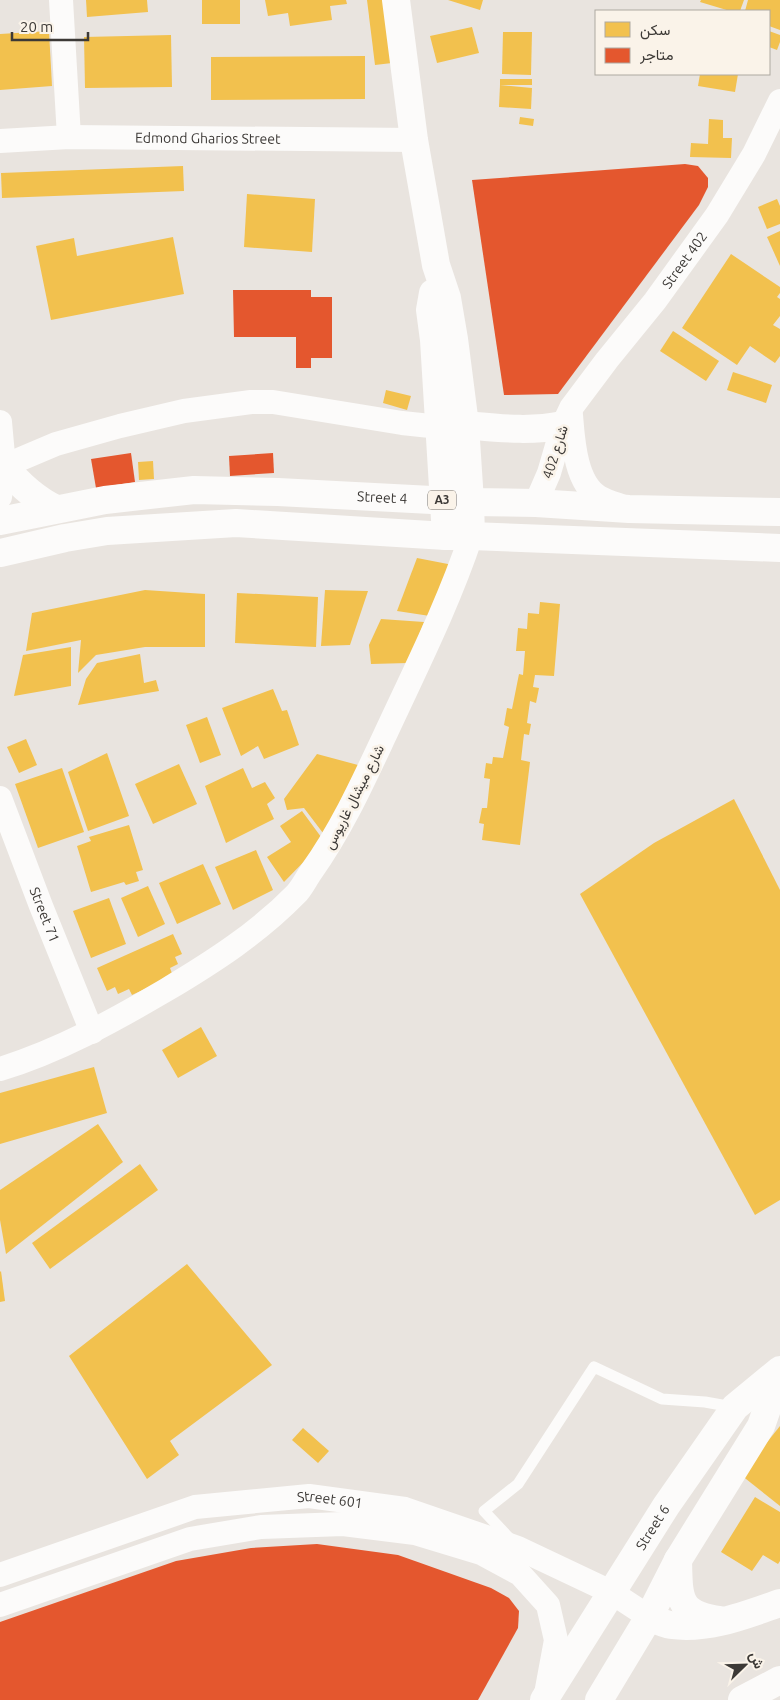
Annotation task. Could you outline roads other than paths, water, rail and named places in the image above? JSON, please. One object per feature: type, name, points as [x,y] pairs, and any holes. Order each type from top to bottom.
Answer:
[{"type":"main road","points":[[396,0],[414,140],[436,264],[430,310],[452,426],[458,501],[458,536]]},
{"type":"main road","points":[[452,426],[515,430],[544,429],[567,417]]},
{"type":"main road","points":[[4,466],[39,501],[56,509]]},
{"type":"main road","name":"Street 4","points":[[56,509],[105,500],[194,490],[536,503],[629,509],[780,512]]},
{"type":"main road","name":"A3","points":[[0,521],[56,509]]},
{"type":"main road","points":[[0,553],[65,538],[107,531],[236,522],[458,536],[780,548]]},
{"type":"main road","name":"Street 6","points":[[544,1699],[666,1506],[735,1407],[780,1370]]},
{"type":"main road","name":"Street 6","points":[[599,1700],[649,1617],[678,1560],[761,1426],[780,1370]]},
{"type":"main road","points":[[678,1560],[678,1589],[680,1598],[687,1607],[694,1614],[702,1617],[727,1621]]},
{"type":"main road","points":[[649,1617],[669,1625],[692,1626],[727,1621],[780,1603]]},
{"type":"main road","points":[[742,1700],[780,1680]]},
{"type":"street","points":[[61,0],[69,137]]},
{"type":"street","name":"Street 402","points":[[567,417],[607,360],[655,301],[717,215],[754,154],[780,101]]},
{"type":"street","name":"Edmond Gharios Street","points":[[0,141],[69,137],[414,140]]},
{"type":"street","points":[[4,466],[56,444],[120,426],[184,411],[251,402],[273,402],[402,423],[452,426]]},
{"type":"street","name":"شارع 402","points":[[536,503],[549,473],[567,417]]},
{"type":"street","name":"شارع 402","points":[[567,417],[575,454],[585,483],[597,496],[629,509]]},
{"type":"street","points":[[0,422],[4,466],[0,497]]},
{"type":"street","name":"شارع ميشال غاريوس","points":[[0,1069],[44,1054],[92,1032],[205,966],[248,937],[297,893],[326,852],[350,810],[439,620],[460,570],[458,536]]},
{"type":"street","name":"Street 71","points":[[0,798],[92,1032]]},
{"type":"street","name":"Street 601","points":[[0,1575],[195,1508],[309,1496],[405,1509],[518,1548],[611,1592],[649,1617]]},
{"type":"street","name":"Street 601","points":[[0,1605],[190,1539],[261,1527],[343,1524],[415,1533],[481,1553],[520,1574],[548,1605],[556,1640],[544,1699]]},
{"type":"lane","points":[[518,1548],[484,1511],[518,1484],[594,1367],[662,1400],[705,1402],[735,1407]]}]
